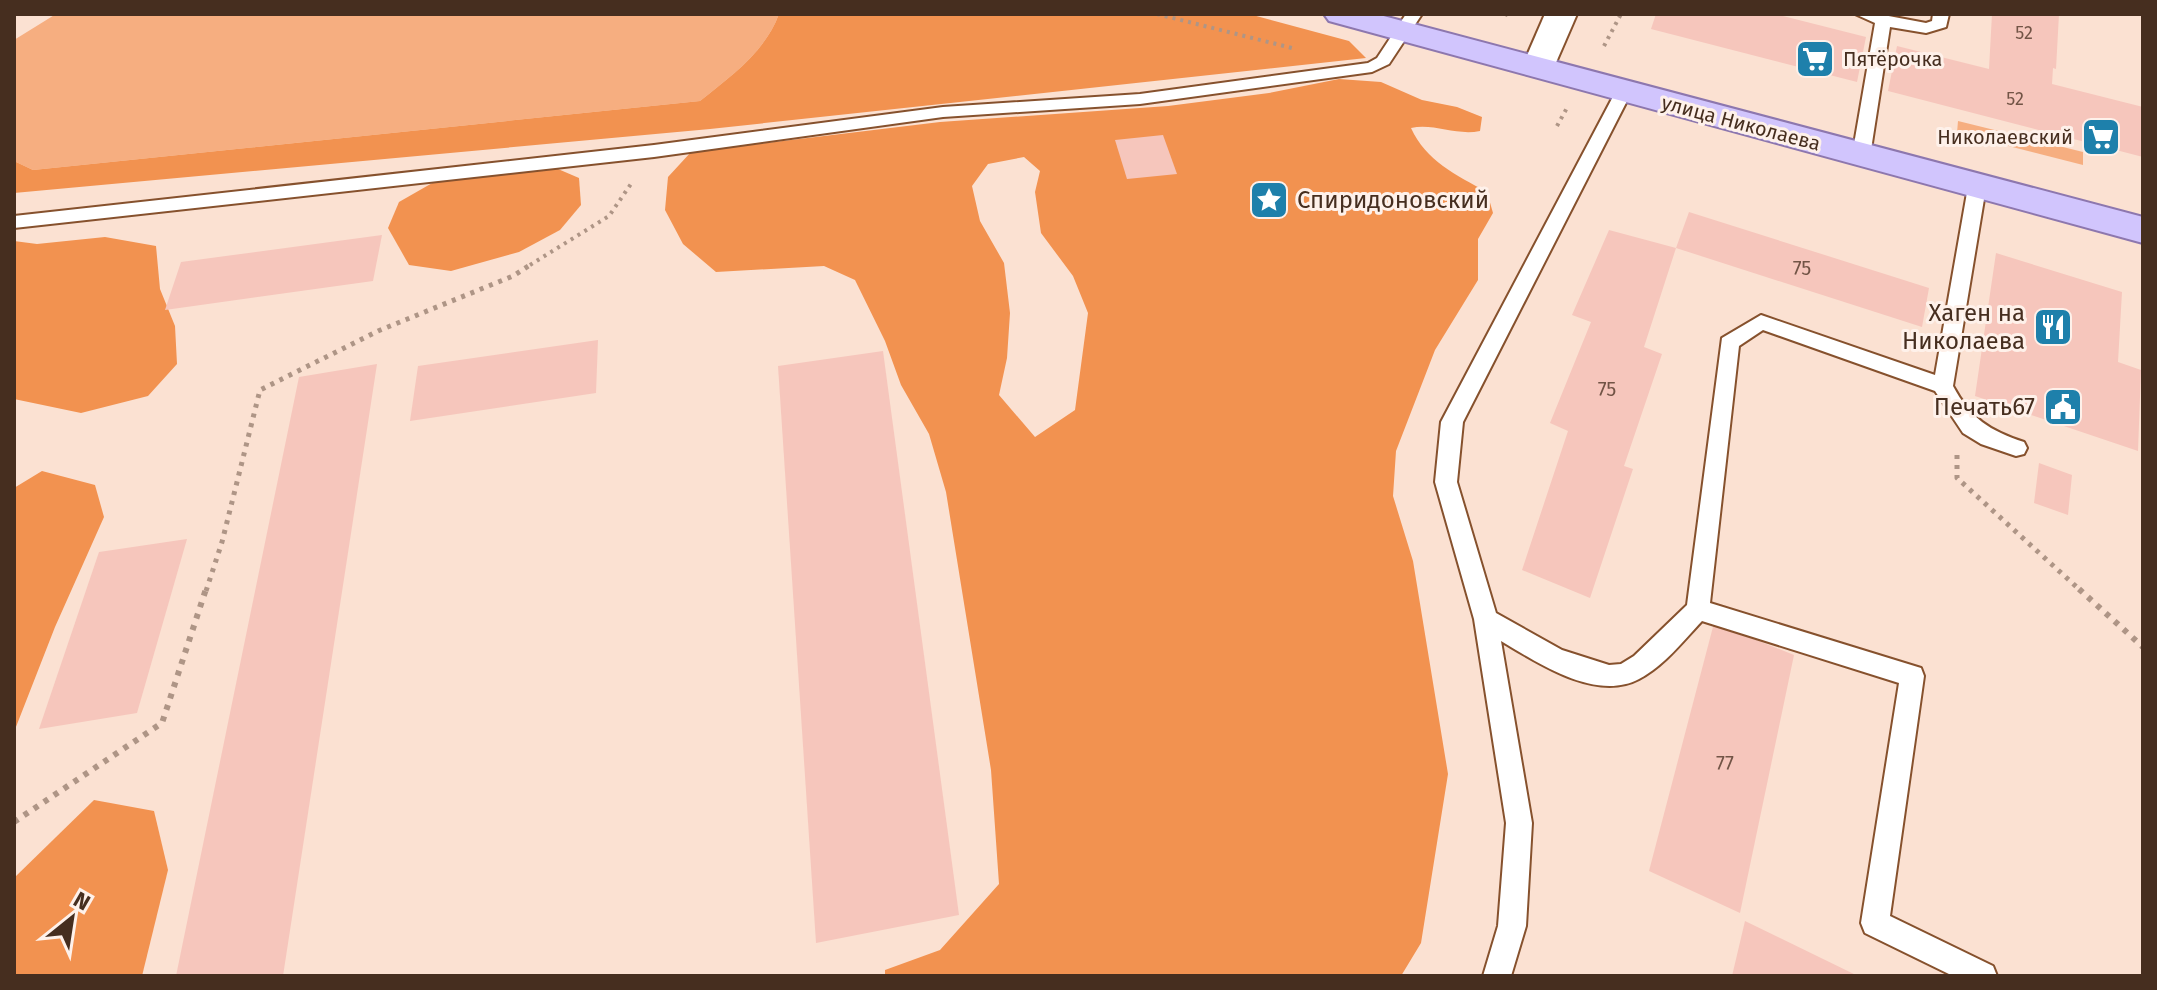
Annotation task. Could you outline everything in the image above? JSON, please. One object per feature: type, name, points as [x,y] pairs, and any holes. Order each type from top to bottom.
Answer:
[{"type":"main road","name":"улица Николаева","points":[[1340,14],[1408,22],[1538,67],[2143,230]]},
{"type":"street","points":[[1538,67],[1561,14]]},
{"type":"lane","points":[[1863,14],[1883,21],[1926,28],[1940,24],[1941,14]]},
{"type":"lane","points":[[1861,156],[1883,21]]},
{"type":"lane","points":[[14,222],[654,151],[943,112],[1140,99],[1372,67],[1383,61],[1408,22]]},
{"type":"lane","points":[[1497,976],[1512,926],[1519,823],[1486,619],[1446,482],[1452,422],[1624,91]]},
{"type":"lane","points":[[1977,187],[1943,386],[1957,414],[1971,431],[2016,448]]},
{"type":"lane","points":[[1486,619],[1572,665],[1601,675],[1622,675],[1644,662],[1698,609],[1729,343],[1761,322],[1943,386]]},
{"type":"lane","points":[[1698,609],[1912,676],[1875,923],[1983,976]]},
{"type":"path","points":[[1157,14],[1311,52]]},
{"type":"path","points":[[1505,14],[1512,17]]},
{"type":"path","points":[[1604,46],[1621,14]]},
{"type":"path","points":[[1557,126],[1570,102]]},
{"type":"path","points":[[14,822],[162,723],[222,542],[260,390],[378,331],[513,276],[609,216],[654,151]]},
{"type":"path","points":[[1957,414],[1957,478],[2143,647]]},
{"type":"shaded area","points":[[56,14],[779,14],[756,52],[700,101],[33,170],[14,161],[14,40]]},
{"type":"shaded area","points":[[779,14],[1249,14],[1349,41],[1366,58],[710,129],[14,193],[14,161],[33,170],[700,101],[756,52]]},
{"type":"shaded area","points":[[1339,79],[1381,82],[1422,100],[1457,107],[1482,117],[1480,131],[1411,128],[1433,158],[1487,192],[1493,213],[1478,239],[1478,280],[1435,350],[1396,451],[1393,496],[1413,561],[1448,774],[1421,943],[1401,976],[885,976],[885,970],[940,950],[999,884],[991,770],[946,492],[929,434],[901,385],[885,341],[855,280],[824,266],[716,272],[683,244],[665,210],[668,177],[691,152],[940,122],[1168,106],[1269,93]],"holes":[[[1024,157],[1040,171],[1035,192],[1041,233],[1073,276],[1088,313],[1075,410],[1035,437],[999,395],[1007,358],[1010,313],[1004,263],[980,221],[972,186],[988,164]]]},
{"type":"shaded area","points":[[1958,121],[2083,152],[2083,165],[1957,133]]},
{"type":"shaded area","points":[[558,169],[579,178],[581,205],[560,230],[519,252],[451,271],[409,265],[388,228],[399,202],[434,182]]},
{"type":"shaded area","points":[[105,237],[156,246],[160,289],[175,326],[177,364],[148,396],[81,413],[14,399],[14,241],[37,244]]},
{"type":"shaded area","points":[[42,471],[95,485],[104,517],[55,627],[14,732],[14,488]]},
{"type":"shaded area","points":[[94,800],[154,811],[168,870],[142,976],[14,976],[14,878]]},
{"type":"building","name":"Пятёрочка","points":[[1656,14],[1775,14],[1866,37],[1857,82],[1651,29]]},
{"type":"building","points":[[1992,14],[2059,14],[2056,69],[2053,68],[2052,84],[2143,107],[2143,157],[1888,91],[1897,46],[1989,69]]},
{"type":"building","points":[[1163,135],[1177,174],[1127,179],[1115,140]]},
{"type":"building","points":[[1689,212],[1929,288],[1922,327],[1676,248]]},
{"type":"building","points":[[1609,230],[1676,248],[1644,347],[1662,354],[1624,466],[1633,469],[1590,598],[1522,570],[1568,431],[1550,423],[1591,322],[1572,315]]},
{"type":"building","points":[[382,235],[373,281],[165,310],[181,262]]},
{"type":"building","name":"Хаген на Николаева","points":[[1996,253],[2122,292],[2118,362],[2141,370],[2138,451],[1975,396]]},
{"type":"building","points":[[598,340],[596,393],[410,421],[418,366]]},
{"type":"building","points":[[883,351],[959,915],[816,943],[778,366]]},
{"type":"building","points":[[377,364],[283,976],[176,976],[299,377]]},
{"type":"building","points":[[2039,463],[2072,475],[2068,515],[2034,503]]},
{"type":"building","points":[[187,539],[137,713],[39,729],[99,552]]},
{"type":"building","points":[[1714,623],[1794,655],[1740,913],[1649,871]]},
{"type":"building","points":[[1745,921],[1858,976],[1732,976]]},
{"type":"place","name":"Пятёрочка","points":[[1815,59]]},
{"type":"place","name":"Николаевский","points":[[2101,137]]},
{"type":"place","name":"Спиридоновский","points":[[1269,200]]},
{"type":"place","name":"Хаген на Николаева","points":[[2053,327]]},
{"type":"place","name":"Печать67","points":[[2063,407]]}]
